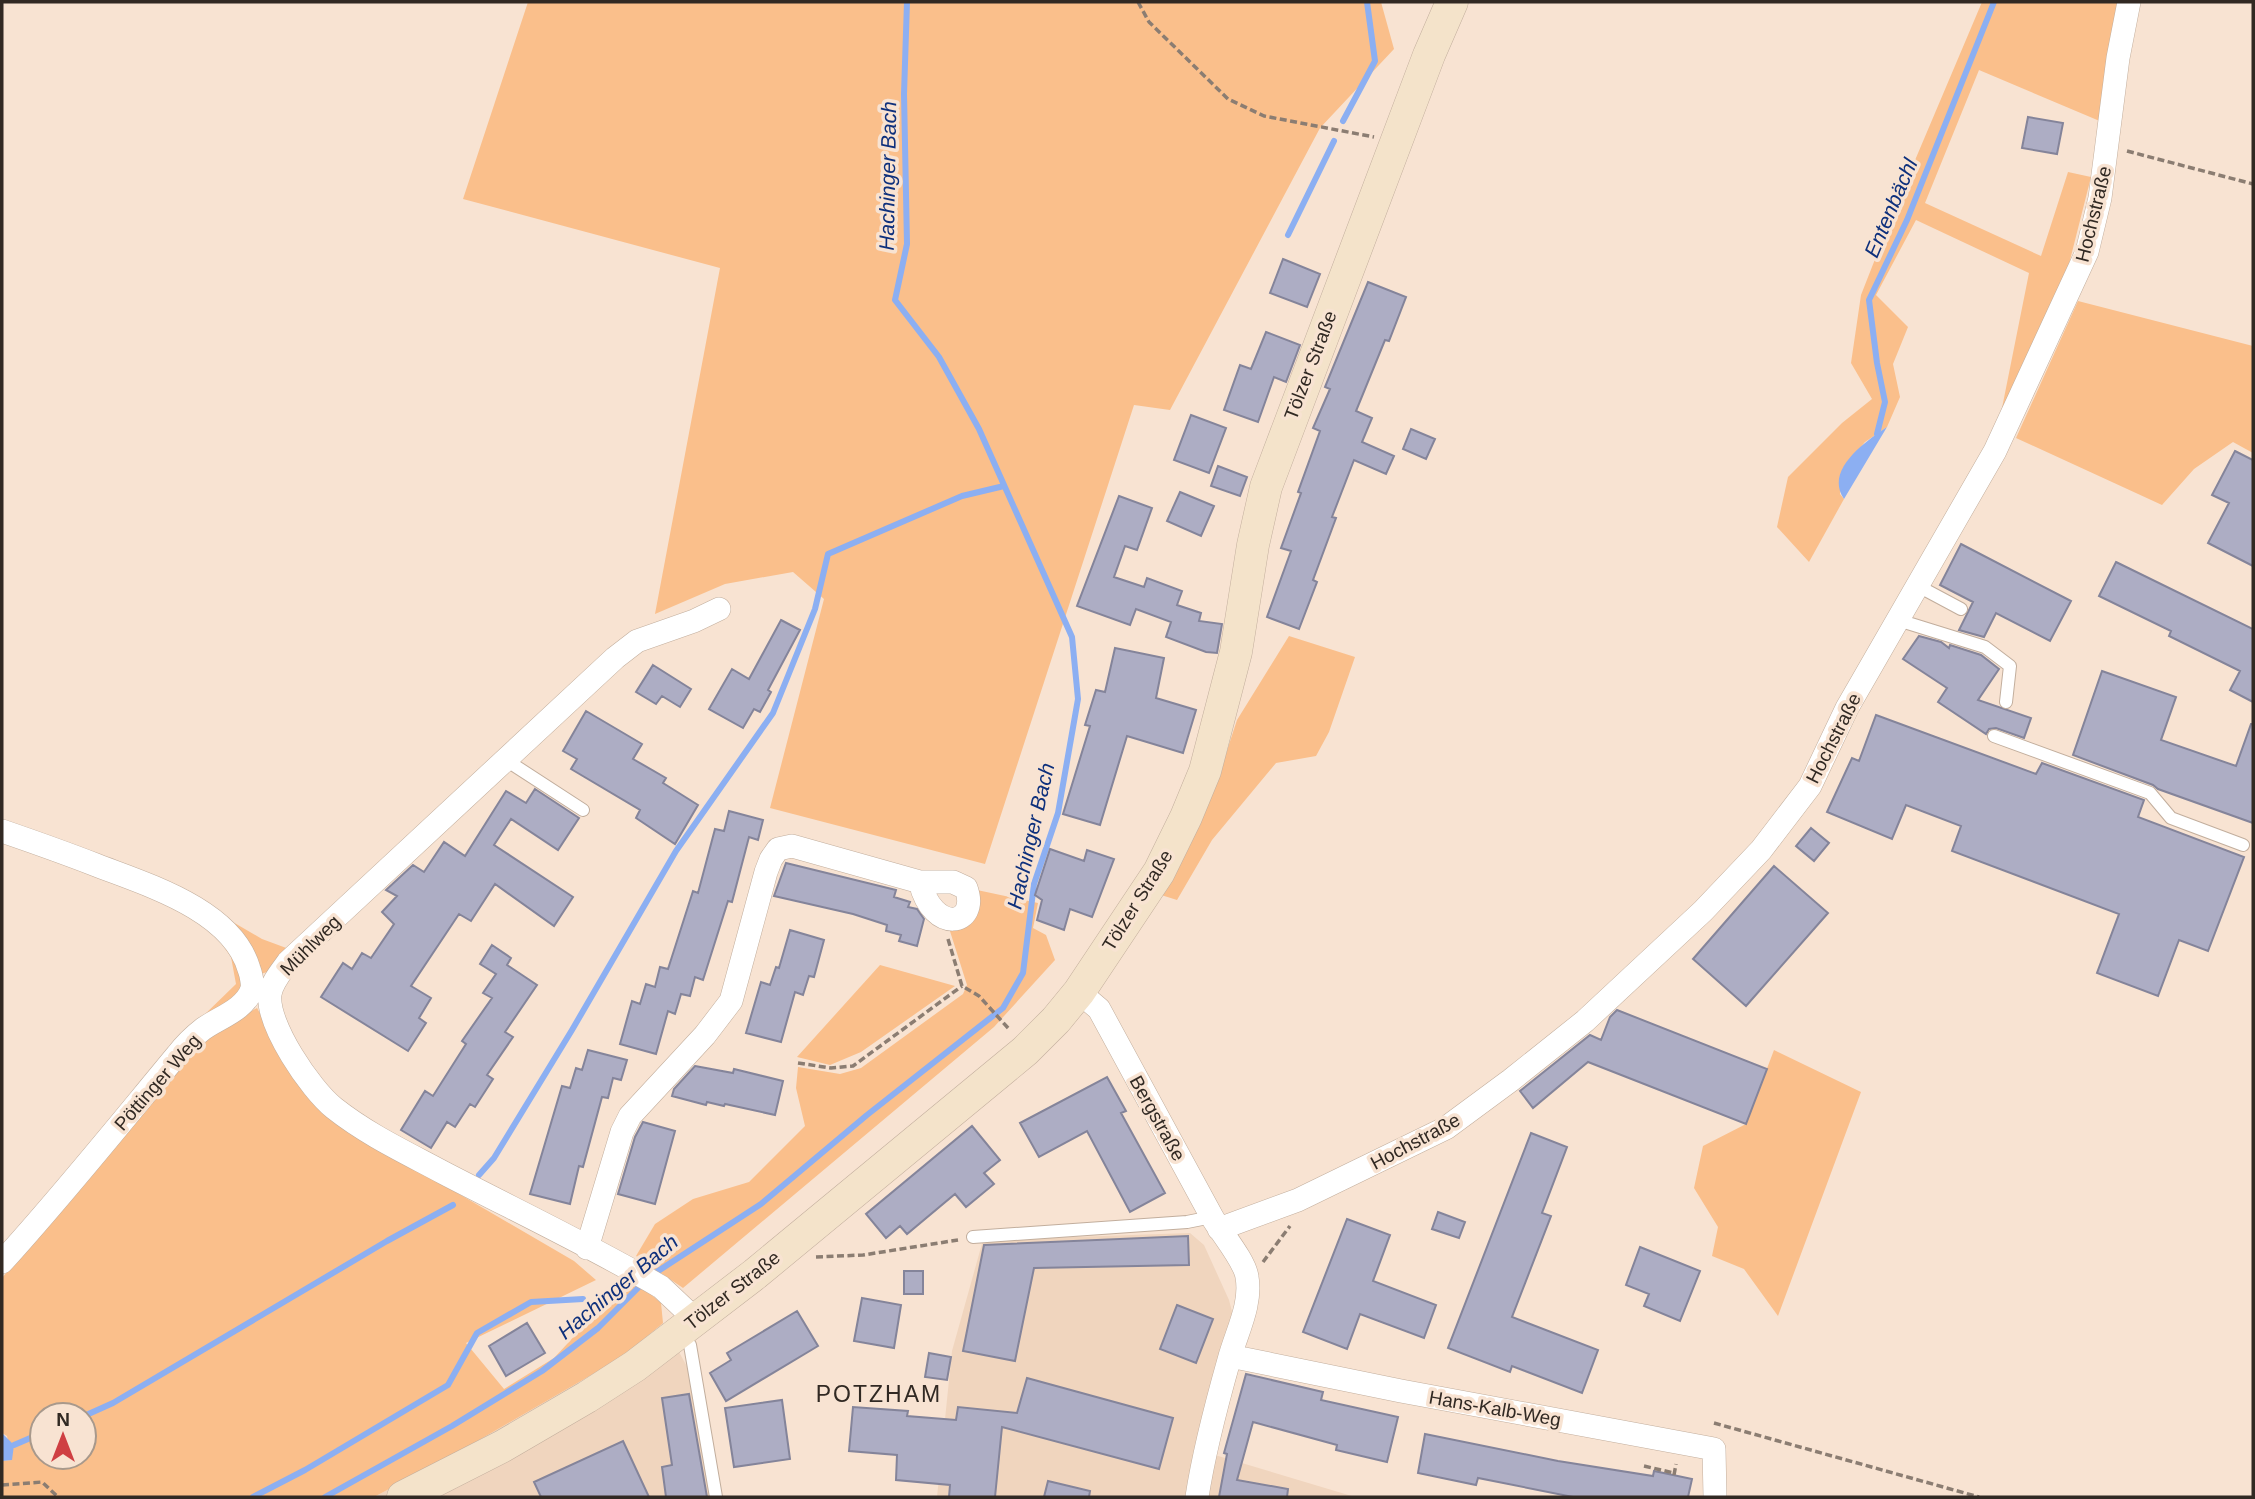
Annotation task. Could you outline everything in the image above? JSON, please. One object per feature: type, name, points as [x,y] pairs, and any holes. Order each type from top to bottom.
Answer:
[{"type":"main road","name":"Tölzer Straße","points":[[403,1497],[503,1446],[635,1366],[822,1219],[1025,1051],[1079,992],[1158,872],[1186,817],[1205,771],[1233,663],[1257,522],[1273,463],[1429,55],[1452,2]]},
{"type":"street","name":"Hochstraße","points":[[1221,1231],[1298,1200],[1446,1128],[1511,1080],[1585,1021],[1703,911],[1761,850],[1810,786],[1847,708],[1995,451],[2087,253],[2100,198],[2118,58],[2129,2]]},
{"type":"street","name":"Mühlweg","points":[[687,1326],[661,1287],[377,1137],[331,1106],[309,1081],[261,991],[276,978],[288,962],[615,658],[637,641],[694,621],[719,608]]},
{"type":"street","points":[[2,831],[139,881],[200,911],[225,930],[242,949],[251,975],[261,991]]},
{"type":"street","points":[[587,1248],[622,1132],[630,1116],[705,1035],[731,1001],[766,872],[778,849],[792,846],[920,882],[953,882],[966,888],[970,903],[964,914],[944,920],[936,915],[928,905],[920,882]]},
{"type":"street","name":"Pöttinger Weg","points":[[2,1262],[88,1165],[115,1128],[181,1050],[203,1029],[261,991]]},
{"type":"street","name":"Bergstraße","points":[[1079,992],[1099,1009],[1247,1275],[1249,1299],[1209,1430],[1197,1497]]},
{"type":"street","name":"Hans-Kalb-Weg","points":[[1230,1356],[1306,1373],[1714,1449],[1715,1497]]},
{"type":"lane","points":[[1918,586],[1961,609]]},
{"type":"lane","points":[[1898,620],[1985,647],[1993,653],[2010,666],[2006,702]]},
{"type":"lane","points":[[1994,736],[2150,793],[2171,818],[2243,845]]},
{"type":"lane","points":[[506,760],[583,810]]},
{"type":"lane","name":"Hochstraße","points":[[973,1237],[1187,1223],[1221,1231]]},
{"type":"lane","points":[[687,1326],[716,1497]]},
{"type":"path","points":[[1138,2],[1149,22],[1228,99],[1264,116],[1362,134]]},
{"type":"path","points":[[2108,146],[2253,184]]},
{"type":"path","points":[[944,920],[962,986],[979,996],[1009,1029],[1018,1021]]},
{"type":"path","points":[[799,1063],[831,1068],[853,1066],[962,986]]},
{"type":"path","points":[[807,1258],[863,1255],[973,1237]]},
{"type":"path","points":[[1714,1423],[1979,1497]]},
{"type":"path","points":[[1644,1466],[1674,1473]]},
{"type":"path","points":[[2,1485],[43,1482],[58,1497]]},
{"type":"shaded area","points":[[528,2],[1381,2],[1394,49],[1320,128],[1170,410],[1134,405],[985,864],[770,808],[824,599],[793,572],[725,584],[655,614],[720,268],[463,199]]},
{"type":"shaded area","points":[[1982,2],[2121,2],[2102,122],[1979,70],[1925,203],[2041,256],[2068,172],[2091,177],[2068,268],[1998,428],[2029,273],[1916,220],[1876,295],[1908,327],[1893,364],[1900,397],[1887,427],[1865,442],[1843,468],[1840,494],[1844,499],[1809,562],[1777,527],[1788,477],[1842,423],[1872,399],[1851,363],[1861,295]]},
{"type":"shaded area","points":[[2078,301],[2253,346],[2253,453],[2233,442],[2194,469],[2162,505],[2016,438]]},
{"type":"shaded area","points":[[1289,636],[1355,657],[1329,732],[1316,756],[1276,763],[1212,840],[1177,900],[1158,894],[1220,772],[1237,720]]},
{"type":"shaded area","points":[[977,890],[1038,903],[1033,928],[1046,935],[1055,960],[994,1027],[683,1288],[636,1256],[655,1224],[693,1199],[749,1182],[805,1126],[796,1088],[798,1067],[840,1074],[861,1068],[963,994],[967,985],[949,928],[970,924],[976,915]]},
{"type":"shaded area","points":[[219,914],[262,939],[289,949],[275,970],[260,974]]},
{"type":"shaded area","points":[[219,940],[235,953],[243,989],[224,1008],[199,1020],[236,984],[231,957]]},
{"type":"shaded area","points":[[880,965],[955,986],[861,1052],[830,1065],[797,1057]]},
{"type":"shaded area","points":[[257,1008],[301,1085],[339,1124],[574,1261],[596,1280],[466,1343],[504,1389],[554,1358],[593,1316],[621,1276],[647,1291],[661,1303],[663,1323],[624,1356],[455,1454],[374,1497],[2,1497],[2,1461],[12,1460],[7,1436],[2,1433],[2,1278],[209,1035]]},
{"type":"shaded area","points":[[1774,1050],[1861,1092],[1778,1316],[1744,1269],[1712,1256],[1718,1227],[1694,1188],[1703,1146],[1746,1124]]},
{"type":"shaded area","points":[[1190,1233],[1204,1245],[1229,1300],[1243,1354],[1215,1455],[1355,1497],[937,1497],[952,1351],[983,1240]]},
{"type":"shaded area","points":[[663,1323],[690,1372],[713,1497],[374,1497],[455,1454],[624,1356]]},
{"type":"water","points":[[1887,427],[1844,499],[1839,488],[1843,467],[1859,448]]},
{"type":"water","points":[[2,1433],[14,1445],[12,1460],[2,1461]]},
{"type":"building","points":[[2028,117],[2063,123],[2057,154],[2022,148]]},
{"type":"building","points":[[1283,259],[1320,274],[1307,307],[1270,293]]},
{"type":"building","points":[[1368,282],[1406,297],[1389,341],[1385,340],[1356,411],[1372,418],[1362,442],[1394,456],[1386,474],[1354,460],[1332,517],[1336,518],[1313,580],[1317,582],[1299,629],[1267,617],[1291,551],[1281,548],[1320,431],[1313,428],[1330,389],[1325,387]]},
{"type":"building","points":[[1266,332],[1300,345],[1286,382],[1274,377],[1258,422],[1224,410],[1240,365],[1251,369]]},
{"type":"building","points":[[1191,415],[1226,428],[1209,473],[1174,460]]},
{"type":"building","points":[[1411,429],[1435,439],[1426,459],[1403,449]]},
{"type":"building","points":[[2235,451],[2253,460],[2253,566],[2208,543],[2229,503],[2212,495]]},
{"type":"building","points":[[1218,466],[1247,477],[1240,496],[1211,486]]},
{"type":"building","points":[[1180,492],[1214,506],[1201,536],[1167,521]]},
{"type":"building","points":[[1119,496],[1152,508],[1137,550],[1125,546],[1114,577],[1144,587],[1147,578],[1182,591],[1177,605],[1201,613],[1199,621],[1222,624],[1217,653],[1206,652],[1166,637],[1171,622],[1136,609],[1130,625],[1077,606]]},
{"type":"building","points":[[1961,544],[2071,601],[2050,641],[1996,613],[1984,637],[1959,630],[1973,602],[1940,585]]},
{"type":"building","points":[[2116,562],[2253,629],[2253,702],[2230,690],[2240,671],[2169,636],[2171,631],[2099,596]]},
{"type":"building","points":[[781,620],[800,630],[768,690],[771,692],[760,712],[754,709],[743,728],[709,709],[732,669],[749,679]]},
{"type":"building","points":[[1919,636],[1941,642],[1949,648],[1950,645],[1981,655],[1999,669],[1978,700],[2031,718],[2024,738],[1996,728],[1989,729],[1986,734],[1938,702],[1947,688],[1903,659]]},
{"type":"building","points":[[1115,648],[1164,658],[1156,698],[1196,710],[1183,753],[1127,736],[1100,825],[1063,814],[1090,726],[1085,725],[1096,690],[1105,692]]},
{"type":"building","points":[[653,665],[691,689],[680,707],[662,696],[656,704],[636,692]]},
{"type":"building","points":[[2102,671],[2176,697],[2161,740],[2236,766],[2253,724],[2253,823],[2073,755]]},
{"type":"building","points":[[586,711],[642,744],[633,759],[666,778],[663,783],[698,805],[675,844],[636,818],[640,810],[571,769],[577,759],[563,751]]},
{"type":"building","points":[[1876,715],[2036,774],[2042,763],[2144,800],[2138,817],[2244,857],[2208,951],[2179,940],[2158,996],[2097,973],[2119,914],[1952,851],[1961,826],[1906,805],[1892,839],[1827,812],[1852,758],[1859,761]]},
{"type":"building","points":[[535,789],[579,818],[558,850],[511,819],[494,845],[573,897],[554,926],[495,884],[471,921],[459,914],[411,986],[431,998],[419,1018],[426,1023],[408,1051],[321,997],[343,963],[352,969],[362,953],[371,958],[394,924],[382,912],[397,896],[386,890],[413,865],[424,872],[444,842],[465,856],[506,791],[526,803]]},
{"type":"building","points":[[729,811],[763,820],[758,840],[749,837],[732,902],[728,901],[703,980],[695,977],[690,996],[681,994],[675,1014],[668,1011],[656,1054],[620,1044],[632,1001],[640,1004],[646,984],[655,987],[660,967],[668,969],[693,891],[698,893],[715,829],[724,831]]},
{"type":"building","points":[[1811,828],[1829,843],[1814,861],[1796,846]]},
{"type":"building","points":[[1050,849],[1084,861],[1087,850],[1114,859],[1092,917],[1070,909],[1064,930],[1037,920],[1042,900],[1035,895]]},
{"type":"building","points":[[786,863],[896,890],[894,897],[910,902],[908,907],[917,909],[924,919],[917,946],[899,941],[901,935],[886,931],[887,925],[853,914],[774,896]]},
{"type":"building","points":[[1774,866],[1828,913],[1746,1006],[1693,959]]},
{"type":"building","points":[[790,930],[824,940],[814,977],[809,976],[803,995],[795,992],[781,1042],[746,1033],[761,982],[770,985],[776,967],[779,968]]},
{"type":"building","points":[[492,945],[511,958],[507,965],[537,985],[505,1032],[513,1037],[487,1075],[493,1079],[475,1107],[470,1104],[455,1127],[447,1122],[431,1148],[401,1130],[425,1091],[433,1096],[466,1044],[462,1041],[492,998],[483,993],[496,974],[480,964]]},
{"type":"building","points":[[1617,1010],[1767,1069],[1746,1124],[1588,1062],[1533,1108],[1520,1091],[1590,1035],[1601,1040],[1610,1017]]},
{"type":"building","points":[[588,1050],[627,1060],[621,1080],[613,1078],[608,1098],[602,1097],[583,1167],[579,1166],[570,1204],[530,1194],[562,1086],[570,1088],[576,1068],[582,1070]]},
{"type":"building","points":[[695,1066],[733,1073],[734,1069],[783,1081],[775,1115],[725,1104],[707,1102],[706,1105],[672,1096],[674,1089]]},
{"type":"building","points":[[1107,1077],[1126,1111],[1121,1113],[1165,1193],[1130,1212],[1087,1131],[1039,1157],[1020,1123]]},
{"type":"building","points":[[643,1122],[675,1131],[655,1204],[618,1194],[635,1137]]},
{"type":"building","points":[[972,1126],[1000,1160],[984,1173],[994,1184],[966,1207],[955,1194],[907,1234],[900,1226],[886,1238],[866,1214]]},
{"type":"building","points":[[1531,1133],[1567,1147],[1542,1213],[1551,1216],[1512,1317],[1598,1350],[1582,1393],[1512,1366],[1510,1372],[1448,1348]]},
{"type":"building","points":[[1438,1212],[1465,1222],[1459,1238],[1432,1229]]},
{"type":"building","points":[[1347,1219],[1390,1235],[1373,1281],[1436,1305],[1424,1338],[1360,1314],[1347,1349],[1303,1332]]},
{"type":"building","points":[[1188,1236],[1189,1265],[1034,1268],[1015,1361],[963,1351],[984,1245]]},
{"type":"building","points":[[1640,1247],[1700,1271],[1680,1321],[1644,1306],[1649,1294],[1626,1285]]},
{"type":"building","points":[[904,1271],[923,1271],[923,1294],[904,1294]]},
{"type":"building","points":[[862,1298],[901,1305],[894,1348],[854,1341]]},
{"type":"building","points":[[1177,1305],[1213,1319],[1196,1363],[1160,1349]]},
{"type":"building","points":[[797,1311],[818,1346],[726,1401],[710,1373],[731,1360],[727,1353]]},
{"type":"building","points":[[527,1323],[545,1353],[506,1376],[489,1346]]},
{"type":"building","points":[[929,1353],[951,1357],[947,1380],[925,1377]]},
{"type":"building","points":[[1246,1374],[1323,1392],[1321,1400],[1398,1417],[1387,1462],[1336,1450],[1337,1445],[1253,1422],[1237,1480],[1288,1489],[1287,1497],[1219,1497],[1227,1454],[1224,1453]]},
{"type":"building","points":[[1027,1378],[1173,1418],[1159,1469],[1002,1427],[995,1497],[949,1497],[950,1485],[896,1480],[897,1455],[849,1451],[853,1407],[908,1411],[907,1416],[956,1420],[958,1407],[1017,1413]]},
{"type":"building","points":[[689,1394],[707,1497],[666,1497],[662,1467],[672,1465],[662,1398]]},
{"type":"building","points":[[782,1400],[790,1459],[734,1467],[725,1408]]},
{"type":"building","points":[[1425,1434],[1558,1461],[1653,1476],[1654,1471],[1692,1479],[1688,1497],[1573,1497],[1478,1478],[1476,1485],[1418,1473]]},
{"type":"building","points":[[623,1441],[649,1497],[541,1497],[534,1482]]},
{"type":"building","points":[[1048,1481],[1090,1491],[1089,1497],[1044,1497]]},
{"type":"waterway","name":"Hachinger Bach","points":[[652,1275],[761,1204],[867,1115],[1003,1008],[1023,973],[1034,884],[1058,813],[1078,699],[1072,637],[979,429],[939,357],[895,300],[907,244],[904,94],[907,2]]},
{"type":"waterway","points":[[1343,121],[1375,61],[1367,2]]},
{"type":"waterway","name":"Entenbächl","points":[[1877,434],[1885,402],[1869,300],[1907,220],[1994,2]]},
{"type":"waterway","points":[[1288,235],[1334,141]]},
{"type":"waterway","points":[[479,1175],[494,1158],[572,1030],[676,851],[773,713],[815,609],[828,554],[962,496],[1004,486]]},
{"type":"waterway","points":[[98,1410],[453,1205]]},
{"type":"waterway","name":"Hachinger Bach","points":[[325,1497],[452,1426],[542,1371],[598,1328],[644,1282]]},
{"type":"waterway","points":[[610,1298],[626,1298]]},
{"type":"waterway","points":[[253,1497],[305,1470],[448,1385],[477,1333],[531,1302],[583,1299]]},
{"type":"waterway","points":[[14,1445],[28,1439]]},
{"type":"district","name":"POTZHAM","points":[[879,1394]]}]
